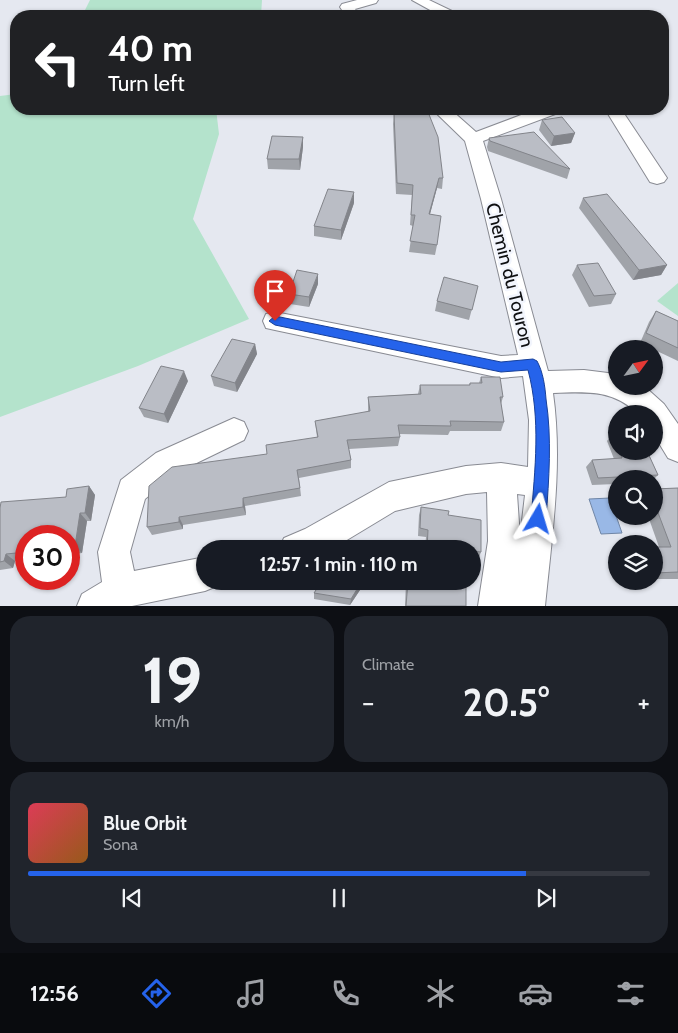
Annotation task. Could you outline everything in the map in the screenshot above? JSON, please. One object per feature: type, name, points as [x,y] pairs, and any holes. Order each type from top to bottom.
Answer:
[{"type":"street","points":[[349,10],[347,7],[371,0]]},
{"type":"street","points":[[419,0],[439,10]]},
{"type":"street","points":[[447,115],[473,139],[536,115]]},
{"type":"street","points":[[617,115],[657,178]]},
{"type":"street","name":"Chemin du Touron","points":[[473,139],[491,200],[535,373],[543,420],[542,484],[528,606]]},
{"type":"street","points":[[275,321],[501,367],[608,385]]},
{"type":"street","points":[[635,395],[646,403],[678,449]]},
{"type":"street","points":[[196,576],[107,598],[114,552],[132,490],[166,463],[234,432]]},
{"type":"street","points":[[495,606],[504,541],[501,477]]},
{"type":"street","points":[[316,540],[389,497],[466,480],[501,477],[542,484]]},
{"type":"green space","points":[[90,0],[262,0],[261,10],[85,10]]},
{"type":"green space","points":[[10,95],[10,115],[217,115],[219,134],[193,219],[249,319],[138,366],[0,417],[0,96]]},
{"type":"green space","points":[[678,283],[678,316],[657,301]]},
{"type":"water","points":[[608,498],[608,525],[619,525],[622,533],[601,534],[589,499]]},
{"type":"building","points":[[394,115],[429,115],[438,137],[443,178],[439,178],[429,214],[441,216],[437,245],[410,241],[415,215],[411,215],[413,185],[397,183]]},
{"type":"building","points":[[562,117],[575,133],[554,136],[542,120]]},
{"type":"building","points":[[534,132],[570,169],[490,141],[489,138]]},
{"type":"building","points":[[272,136],[303,137],[299,159],[267,159]]},
{"type":"building","points":[[328,189],[354,192],[341,230],[314,226]]},
{"type":"building","points":[[607,194],[667,265],[639,270],[583,198]]},
{"type":"building","points":[[598,263],[616,294],[594,296],[577,265]]},
{"type":"building","points":[[297,270],[318,274],[309,297],[289,294]]},
{"type":"building","points":[[444,277],[478,286],[472,310],[437,301]]},
{"type":"building","points":[[656,311],[678,321],[678,348],[663,340],[646,333]]},
{"type":"building","points":[[232,339],[255,344],[235,383],[211,376]]},
{"type":"building","points":[[161,366],[184,371],[164,414],[139,408]]},
{"type":"building","points":[[481,377],[500,377],[503,397],[500,397],[504,422],[450,421],[451,426],[398,425],[400,437],[347,440],[351,460],[297,470],[300,488],[243,498],[243,507],[179,517],[179,522],[147,527],[149,486],[172,467],[267,454],[266,445],[318,437],[315,421],[370,411],[368,397],[421,394],[420,385],[470,385],[470,383],[482,383]]},
{"type":"building","points":[[592,460],[651,460],[656,470],[608,470],[608,478],[598,478]]},
{"type":"building","points":[[89,486],[85,513],[80,513],[78,525],[15,525],[15,553],[6,554],[4,561],[0,562],[1,502],[66,497],[67,489]]},
{"type":"building","points":[[678,488],[678,572],[663,573],[663,547],[671,547],[663,525],[663,489]]},
{"type":"building","points":[[421,507],[449,511],[448,515],[481,520],[481,540],[427,540],[428,530],[420,528]]},
{"type":"building","points":[[316,590],[356,590],[351,599],[314,593]]},
{"type":"building","points":[[407,590],[466,590],[466,606],[406,606]]},
{"type":"route","points":[[275,321],[501,367],[533,364],[538,382],[543,420],[544,449],[538,519]]}]
